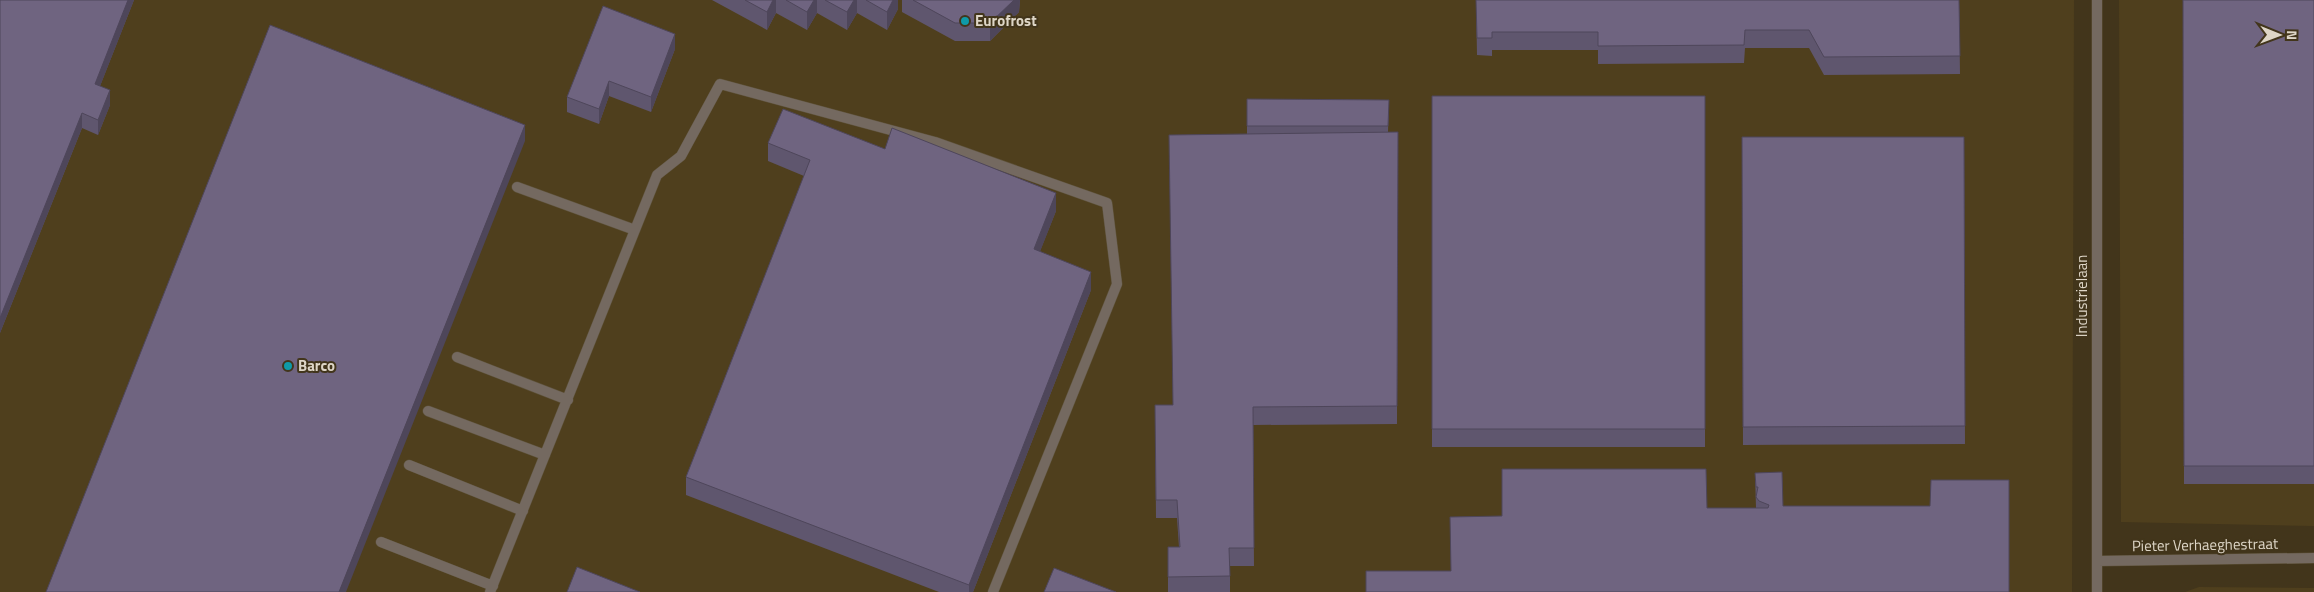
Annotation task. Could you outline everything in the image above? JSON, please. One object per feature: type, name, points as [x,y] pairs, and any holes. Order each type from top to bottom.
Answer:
[{"type":"street","name":"Industrielaan","points":[[2097,0],[2097,592]]},
{"type":"street","points":[[381,542],[492,589],[658,175],[681,156],[720,84],[935,142],[1107,203],[1117,284],[993,592]]},
{"type":"street","points":[[517,187],[635,230]]},
{"type":"street","points":[[457,357],[568,400]]},
{"type":"street","points":[[428,411],[545,455]]},
{"type":"street","points":[[408,465],[523,511]]},
{"type":"street","name":"Pieter Verhaeghestraat","points":[[2097,561],[2314,558]]},
{"type":"shaded area","points":[[0,0],[2074,0],[2072,592],[0,592]]},
{"type":"shaded area","points":[[2119,0],[2314,0],[2314,526],[2121,522]]},
{"type":"shaded area","points":[[2199,587],[2314,588],[2314,592],[2185,592]]},
{"type":"building","points":[[0,0],[128,0],[95,84],[110,90],[98,120],[82,113],[0,318]]},
{"type":"building","points":[[745,0],[773,0],[767,12]]},
{"type":"building","points":[[786,0],[814,0],[807,12]]},
{"type":"building","points":[[825,0],[854,0],[847,12]]},
{"type":"building","points":[[866,0],[893,0],[887,12]]},
{"type":"building","points":[[913,0],[1014,0],[990,23],[955,23]]},
{"type":"building","points":[[1476,0],[1959,0],[1960,56],[1824,57],[1809,30],[1745,30],[1744,45],[1598,46],[1598,32],[1492,32],[1492,38],[1477,38]]},
{"type":"building","points":[[2183,0],[2314,0],[2314,466],[2184,466]]},
{"type":"building","points":[[603,6],[675,34],[651,97],[609,81],[599,109],[567,97]]},
{"type":"building","name":"Barco","points":[[270,25],[525,125],[339,592],[46,592]]},
{"type":"building","points":[[1432,96],[1705,96],[1705,429],[1432,429]]},
{"type":"building","points":[[1247,99],[1389,100],[1388,126],[1247,126]]},
{"type":"building","points":[[783,109],[885,149],[892,128],[1056,193],[1034,249],[1091,272],[969,585],[686,477],[810,160],[768,143]]},
{"type":"building","points":[[1398,132],[1397,406],[1253,407],[1254,548],[1229,548],[1230,576],[1168,577],[1168,547],[1180,547],[1177,500],[1156,500],[1155,405],[1173,405],[1169,135]]},
{"type":"building","points":[[1742,137],[1964,137],[1965,426],[1743,427]]},
{"type":"building","points":[[1502,469],[1706,469],[1707,508],[1768,508],[1769,505],[1759,501],[1756,497],[1758,487],[1756,487],[1755,473],[1782,472],[1783,506],[1930,506],[1931,480],[2009,480],[2009,592],[1366,592],[1366,571],[1451,571],[1450,517],[1502,516]]},
{"type":"building","points":[[577,567],[640,592],[567,592]]},
{"type":"building","points":[[1054,568],[1116,592],[1044,592]]},
{"type":"place","name":"Eurofrost","points":[[965,21]]},
{"type":"place","name":"Barco","points":[[288,366]]}]
